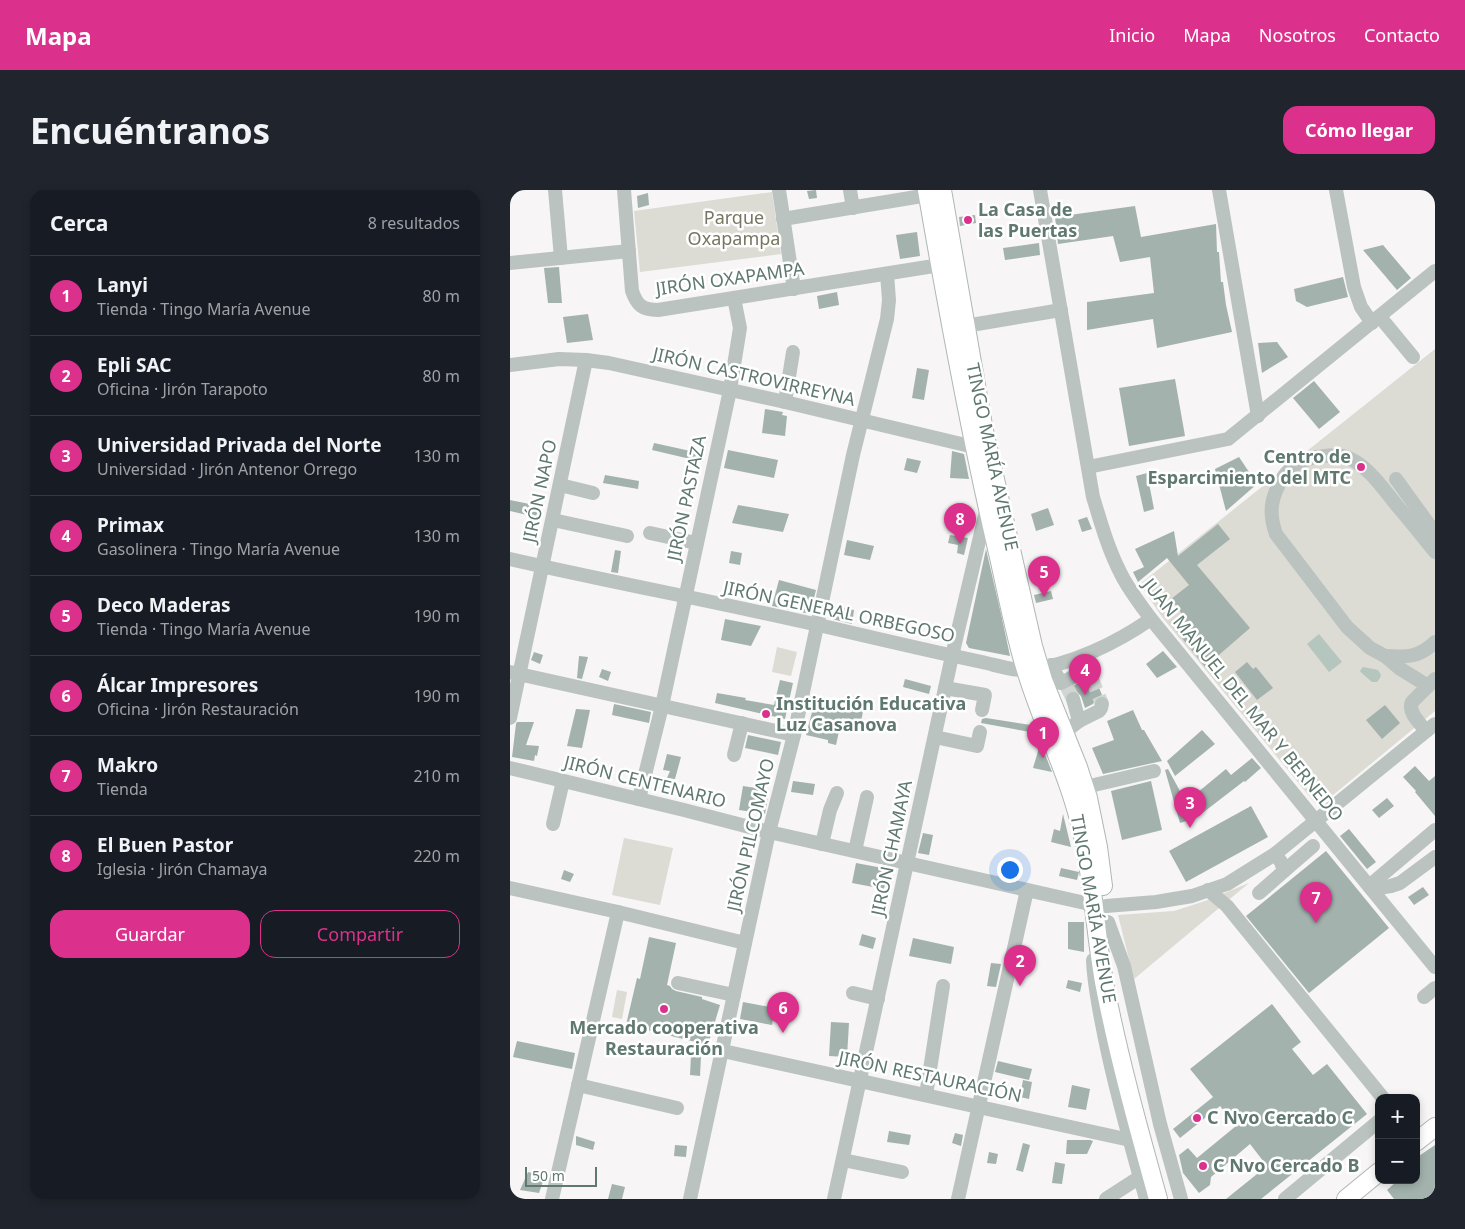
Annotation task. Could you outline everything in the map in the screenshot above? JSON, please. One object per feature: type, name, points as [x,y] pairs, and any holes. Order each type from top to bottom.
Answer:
[{"type":"main road","points":[[932,192],[940,265],[980,445]]},
{"type":"main road","name":"TINGO MARÍA AVENUE","points":[[932,192],[965,326],[987,506],[1065,752],[1078,789],[1094,823],[1101,914],[1100,957],[1117,1044],[1158,1199]]},
{"type":"main road","name":"TINGO MARÍA AVENUE","points":[[980,445],[1040,671],[1065,732],[1065,752]]},
{"type":"main road","name":"TINGO MARÍA AVENUE","points":[[1101,914],[1129,1043],[1170,1199]]},
{"type":"main road","points":[[1420,1139],[1435,1127]]},
{"type":"main road","points":[[1346,1199],[1375,1175]]},
{"type":"street","points":[[555,190],[561,258]]},
{"type":"street","points":[[510,263],[629,251],[624,190]]},
{"type":"street","points":[[778,190],[794,289]]},
{"type":"street","points":[[850,190],[853,208]]},
{"type":"street","name":"JUAN MANUEL DEL MAR Y BERNEDO","points":[[1040,190],[1093,497],[1101,526],[1121,575],[1151,619],[1435,966]]},
{"type":"street","points":[[1219,190],[1258,416]]},
{"type":"street","points":[[1336,190],[1354,287],[1361,308],[1376,320],[1413,358]]},
{"type":"street","points":[[783,219],[853,208],[932,192]]},
{"type":"street","name":"JIRÓN OXAPAMPA","points":[[629,251],[634,298],[641,307],[648,310],[658,310],[940,265]]},
{"type":"street","points":[[1088,467],[1228,439],[1435,271]]},
{"type":"street","name":"JIRÓN PILCOMAYO","points":[[690,1199],[769,832],[794,735],[853,455],[887,319],[889,300],[887,274]]},
{"type":"street","name":"JIRÓN PASTAZA","points":[[639,799],[662,706],[730,390],[740,328],[734,298]]},
{"type":"street","points":[[965,326],[1061,310]]},
{"type":"street","points":[[785,402],[793,352]]},
{"type":"street","name":"JIRÓN CASTROVIRREYNA","points":[[510,364],[559,359],[609,363],[862,421],[980,445]]},
{"type":"street","name":"JIRÓN NAPO","points":[[510,718],[515,673],[543,567],[586,360]]},
{"type":"street","points":[[1431,727],[1411,710],[1410,706],[1431,682],[1399,668],[1385,656],[1370,648],[1347,627],[1276,534],[1270,511],[1278,486],[1290,470],[1312,458],[1329,455],[1343,456],[1373,476],[1435,552]]},
{"type":"street","points":[[1396,479],[1435,533]]},
{"type":"street","points":[[560,485],[593,493]]},
{"type":"street","name":"JIRÓN CHAMAYA","points":[[834,1199],[952,656],[987,506]]},
{"type":"street","points":[[553,520],[626,536]]},
{"type":"street","points":[[650,533],[696,543]]},
{"type":"street","name":"JIRÓN GENERAL ORBEGOSO","points":[[510,559],[1019,670],[1040,671],[1080,656],[1117,640],[1151,619]]},
{"type":"street","points":[[1385,656],[1418,654],[1427,650],[1435,642]]},
{"type":"street","points":[[1067,689],[1088,674],[1080,656]]},
{"type":"street","points":[[1040,671],[1067,689],[1079,721]]},
{"type":"street","points":[[515,673],[794,735]]},
{"type":"street","points":[[945,688],[985,695],[982,710]]},
{"type":"street","points":[[1065,732],[1079,721],[1098,711],[1102,704]]},
{"type":"street","points":[[734,755],[742,723]]},
{"type":"street","name":"JIRÓN CENTENARIO","points":[[510,768],[769,832],[1027,890],[1101,914],[1192,896],[1226,884],[1275,854],[1431,727]]},
{"type":"street","points":[[935,737],[977,746],[980,732]]},
{"type":"street","points":[[1078,789],[1154,771]]},
{"type":"street","points":[[553,824],[563,781]]},
{"type":"street","points":[[822,844],[830,810],[838,793]]},
{"type":"street","points":[[855,851],[867,797]]},
{"type":"street","points":[[1370,887],[1435,830]]},
{"type":"street","points":[[1258,893],[1312,846]]},
{"type":"street","points":[[1275,854],[1281,862],[1284,871]]},
{"type":"street","points":[[1370,887],[1391,886],[1400,883],[1435,856]]},
{"type":"street","points":[[510,888],[745,943]]},
{"type":"street","points":[[958,1199],[1027,890]]},
{"type":"street","points":[[1208,890],[1226,906],[1380,1094]]},
{"type":"street","points":[[552,1199],[618,912]]},
{"type":"street","points":[[1101,914],[1094,936],[1093,948],[1097,998],[1112,1069],[1146,1199]]},
{"type":"street","name":"TINGO MARÍA AVENUE","points":[[1101,914],[1124,966],[1155,1105],[1181,1199]]},
{"type":"street","points":[[678,983],[734,995]]},
{"type":"street","points":[[926,1096],[943,986]]},
{"type":"street","points":[[853,993],[878,999]]},
{"type":"street","name":"JIRÓN RESTAURACIÓN","points":[[723,1051],[1130,1140]]},
{"type":"street","points":[[578,1085],[676,1108]]},
{"type":"street","points":[[1285,1199],[1375,1124]]},
{"type":"street","points":[[843,1160],[902,1172]]},
{"type":"street","points":[[1106,1199],[1140,1177]]},
{"type":"green space","name":"Parque Oxapampa","points":[[772,192],[781,254],[640,272],[634,211]]},
{"type":"green space","name":"Centro de Esparcimiento del MTC","points":[[1435,349],[1435,711],[1321,805],[1315,803],[1162,617],[1140,584]]},
{"type":"green space","points":[[777,647],[797,652],[791,676],[772,672]]},
{"type":"green space","points":[[624,838],[673,848],[660,905],[612,895]]},
{"type":"green space","points":[[1249,883],[1134,979],[1118,915],[1174,911]]},
{"type":"green space","points":[[617,990],[627,992],[622,1019],[612,1017]]},
{"type":"shaded area","points":[[1319,634],[1342,662],[1329,672],[1307,644]]},
{"type":"shaded area","points":[[1363,667],[1378,670],[1381,675],[1377,682],[1372,682],[1360,672]]},
{"type":"building","points":[[816,190],[817,198],[809,199],[807,191]]},
{"type":"building","points":[[648,193],[649,205],[638,208],[637,196]]},
{"type":"building","points":[[1135,206],[1141,237],[1216,224],[1221,282],[1223,282],[1232,332],[1157,348],[1153,319],[1087,330],[1087,302],[1154,293],[1150,257],[1120,262],[1113,236],[1058,244],[1055,217]]},
{"type":"building","name":"La Casa de las Puertas","points":[[975,215],[976,223],[960,226],[959,217]]},
{"type":"building","points":[[917,232],[920,256],[900,259],[896,235]]},
{"type":"building","points":[[1039,243],[1040,255],[1005,260],[1003,248]]},
{"type":"building","points":[[1383,245],[1411,278],[1397,290],[1363,250]]},
{"type":"building","points":[[559,267],[562,303],[548,303],[544,268]]},
{"type":"building","points":[[1343,277],[1348,297],[1307,307],[1296,301],[1294,289]]},
{"type":"building","points":[[837,292],[839,305],[819,309],[817,296]]},
{"type":"building","points":[[588,314],[593,340],[567,343],[563,317]]},
{"type":"building","points":[[1277,342],[1288,357],[1262,373],[1258,343]]},
{"type":"building","points":[[917,368],[929,370],[924,400],[912,398]]},
{"type":"building","points":[[1175,379],[1185,436],[1129,446],[1119,388]]},
{"type":"building","points":[[1314,381],[1340,412],[1319,429],[1293,398]]},
{"type":"building","points":[[765,409],[783,412],[782,415],[787,416],[785,436],[762,433]]},
{"type":"building","points":[[654,443],[704,454],[703,462],[652,450]]},
{"type":"building","points":[[728,450],[778,460],[774,478],[724,468]]},
{"type":"building","points":[[952,451],[964,454],[969,479],[950,478]]},
{"type":"building","points":[[1239,457],[1257,484],[1226,511],[1215,469]]},
{"type":"building","points":[[907,458],[921,461],[917,473],[904,470]]},
{"type":"building","points":[[1147,473],[1154,509],[1144,512],[1136,476]]},
{"type":"building","points":[[605,475],[639,481],[638,489],[603,483]]},
{"type":"building","points":[[510,500],[539,506],[536,517],[510,511]]},
{"type":"building","points":[[738,505],[789,514],[783,532],[732,523]]},
{"type":"building","points":[[1048,508],[1054,525],[1036,531],[1031,514]]},
{"type":"building","points":[[1087,517],[1092,529],[1082,532],[1078,520]]},
{"type":"building","points":[[1218,524],[1230,539],[1197,565],[1250,628],[1205,667],[1170,623],[1182,614],[1171,599],[1189,585],[1167,558],[1138,582],[1133,572],[1144,567],[1135,549],[1174,531],[1178,556]]},
{"type":"building","points":[[950,535],[968,538],[964,555],[957,553],[958,545],[948,543]]},
{"type":"building","points":[[847,540],[874,546],[870,560],[844,555]]},
{"type":"building","points":[[986,549],[1010,656],[969,648],[966,643]]},
{"type":"building","points":[[615,550],[621,551],[618,573],[611,572]]},
{"type":"building","points":[[731,551],[742,553],[740,565],[729,563]]},
{"type":"building","points":[[779,580],[816,590],[810,614],[772,606]]},
{"type":"building","points":[[1051,591],[1053,599],[1036,603],[1034,595]]},
{"type":"building","points":[[830,606],[854,610],[852,624],[828,618]]},
{"type":"building","points":[[725,619],[761,626],[751,646],[721,640]]},
{"type":"building","points":[[1163,651],[1177,667],[1157,678],[1146,664]]},
{"type":"building","points":[[534,652],[543,655],[540,664],[531,660]]},
{"type":"building","points":[[579,656],[588,657],[582,679],[577,678]]},
{"type":"building","points":[[1247,662],[1253,669],[1256,667],[1273,688],[1257,700],[1235,672]]},
{"type":"building","points":[[602,669],[611,672],[608,681],[599,677]]},
{"type":"building","points":[[1094,675],[1102,695],[1096,698],[1093,704],[1085,708],[1081,696],[1076,691],[1070,691],[1065,695],[1063,691]]},
{"type":"building","points":[[905,679],[931,686],[929,694],[903,687]]},
{"type":"building","points":[[780,680],[793,683],[785,719],[715,703],[717,693],[774,705]]},
{"type":"building","points":[[811,695],[864,706],[861,722],[842,718],[836,745],[828,743],[828,740],[806,735],[812,712],[808,711]]},
{"type":"building","points":[[614,704],[651,712],[649,723],[612,715]]},
{"type":"building","points":[[1385,705],[1400,723],[1382,739],[1366,720]]},
{"type":"building","points":[[576,709],[590,710],[582,748],[567,746]]},
{"type":"building","points":[[1133,710],[1142,730],[1144,730],[1162,761],[1103,774],[1092,748],[1114,740],[1107,721]]},
{"type":"building","points":[[982,719],[1031,725],[1030,732],[981,723]]},
{"type":"building","points":[[517,722],[534,722],[526,745],[539,746],[534,761],[512,757]]},
{"type":"building","points":[[1202,730],[1215,744],[1175,776],[1167,761]]},
{"type":"building","points":[[748,735],[781,742],[778,755],[745,748]]},
{"type":"building","points":[[1039,748],[1043,749],[1052,772],[1033,768]]},
{"type":"building","points":[[667,754],[681,757],[675,779],[667,778],[670,771],[663,770]]},
{"type":"building","points":[[1252,758],[1261,768],[1196,818],[1180,823],[1165,770],[1168,769],[1186,802],[1226,769],[1231,775]]},
{"type":"building","points":[[1415,766],[1429,781],[1435,776],[1435,816],[1403,777]]},
{"type":"building","points":[[793,781],[815,784],[813,795],[791,792]]},
{"type":"building","points":[[1151,781],[1162,830],[1122,840],[1111,791]]},
{"type":"building","points":[[743,786],[769,790],[765,814],[739,810]]},
{"type":"building","points":[[1387,798],[1394,806],[1379,818],[1372,810]]},
{"type":"building","points":[[1251,806],[1268,837],[1186,882],[1169,851]]},
{"type":"building","points":[[1063,814],[1071,847],[1051,842],[1054,829],[1060,831]]},
{"type":"building","points":[[1349,829],[1376,862],[1367,869],[1340,836]]},
{"type":"building","points":[[923,833],[933,835],[929,855],[918,853]]},
{"type":"building","points":[[1326,851],[1389,928],[1309,993],[1246,916]]},
{"type":"building","points":[[856,863],[888,869],[884,889],[852,883]]},
{"type":"building","points":[[1061,868],[1079,872],[1077,880],[1059,876]]},
{"type":"building","points":[[564,870],[574,874],[570,882],[561,879]]},
{"type":"building","points":[[1423,887],[1429,895],[1414,905],[1408,897]]},
{"type":"building","points":[[1068,922],[1084,922],[1084,952],[1068,949]]},
{"type":"building","points":[[862,934],[876,938],[873,949],[859,945]]},
{"type":"building","name":"Mercado cooperativa Restauración","points":[[649,937],[676,943],[667,985],[676,991],[702,997],[702,999],[720,1005],[708,1045],[626,1025],[637,978],[640,979]]},
{"type":"building","points":[[913,938],[954,947],[951,964],[909,956]]},
{"type":"building","points":[[991,963],[1001,964],[996,987],[987,986]]},
{"type":"building","points":[[1068,980],[1082,983],[1080,992],[1066,988]]},
{"type":"building","points":[[743,1002],[775,1008],[772,1025],[740,1019]]},
{"type":"building","points":[[1272,1004],[1301,1042],[1292,1049],[1313,1075],[1327,1064],[1367,1114],[1261,1199],[1226,1199],[1267,1166],[1250,1144],[1211,1177],[1210,1185],[1199,1193],[1183,1173],[1179,1155],[1188,1148],[1197,1158],[1236,1126],[1220,1106],[1180,1138],[1173,1129],[1213,1097],[1190,1069]]},
{"type":"building","points":[[831,1022],[849,1023],[847,1057],[829,1056]]},
{"type":"building","points":[[517,1041],[575,1053],[572,1069],[513,1057]]},
{"type":"building","points":[[691,1055],[701,1056],[700,1076],[690,1075]]},
{"type":"building","points":[[998,1061],[1032,1069],[1029,1080],[995,1072]]},
{"type":"building","points":[[1023,1080],[1032,1082],[1029,1099],[1020,1097]]},
{"type":"building","points":[[1072,1085],[1090,1089],[1086,1110],[1068,1107]]},
{"type":"building","points":[[889,1131],[911,1135],[909,1145],[887,1142]]},
{"type":"building","points":[[955,1133],[963,1135],[961,1146],[952,1143]]},
{"type":"building","points":[[576,1136],[595,1142],[593,1150],[576,1145]]},
{"type":"building","points":[[1067,1140],[1093,1141],[1087,1154],[1066,1154]]},
{"type":"building","points":[[1023,1143],[1030,1145],[1023,1172],[1016,1170]]},
{"type":"building","points":[[675,1145],[687,1146],[686,1157],[674,1156]]},
{"type":"building","points":[[1435,1145],[1435,1199],[1394,1199],[1387,1190],[1394,1184],[1420,1184],[1420,1155]]},
{"type":"building","points":[[989,1152],[998,1154],[996,1164],[987,1163]]},
{"type":"building","points":[[1055,1162],[1065,1164],[1062,1184],[1052,1183]]},
{"type":"building","points":[[528,1172],[545,1176],[539,1193],[520,1190]]},
{"type":"building","points":[[612,1184],[625,1187],[622,1199],[608,1199]]},
{"type":"tunnel","points":[[1091,677],[1102,704]]},
{"type":"tunnel","points":[[1067,687],[1073,699]]},
{"type":"place","name":"La Casa de las Puertas","points":[[968,220]]},
{"type":"place","name":"Centro de Esparcimiento del MTC","points":[[1361,467]]},
{"type":"place","name":"El Buen Pastor","points":[[960,544]]},
{"type":"place","name":"Deco Maderas","points":[[1044,597]]},
{"type":"place","name":"Primax","points":[[1085,695]]},
{"type":"place","name":"Institución Educativa Luz Casanova","points":[[766,714]]},
{"type":"place","name":"Lanyi","points":[[1043,758]]},
{"type":"place","name":"Universidad Privada del Norte","points":[[1190,828]]},
{"type":"place","name":"Makro","points":[[1316,923]]},
{"type":"place","name":"Epli SAC","points":[[1020,986]]},
{"type":"place","name":"Mercado cooperativa Restauración","points":[[664,1009]]},
{"type":"place","name":"Álcar Impresores","points":[[783,1033]]},
{"type":"place","name":"C Nvo Cercado C","points":[[1197,1118]]},
{"type":"place","name":"C Nvo Cercado B","points":[[1203,1166]]}]
